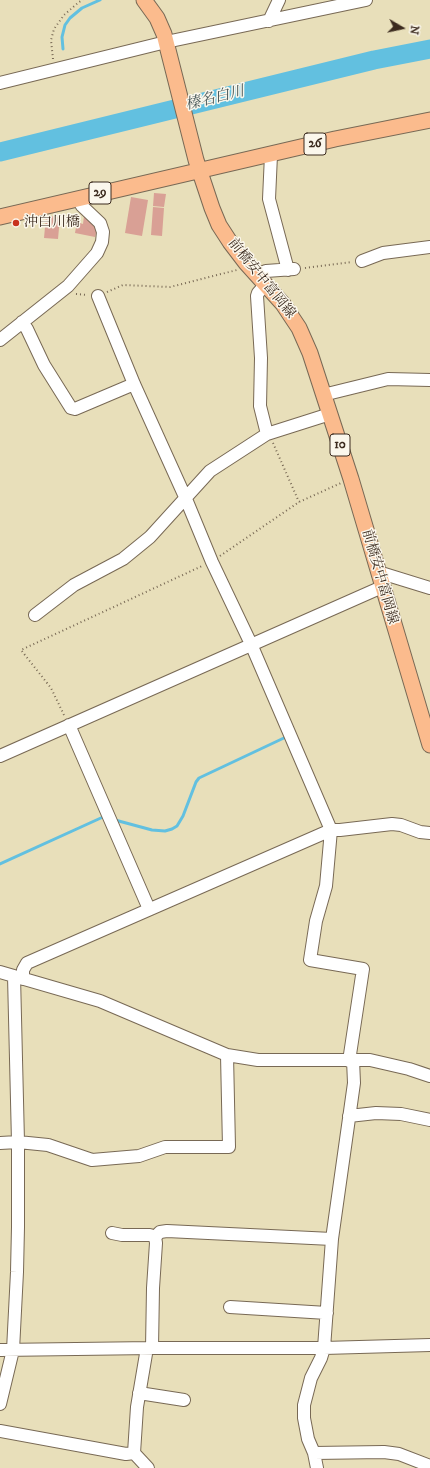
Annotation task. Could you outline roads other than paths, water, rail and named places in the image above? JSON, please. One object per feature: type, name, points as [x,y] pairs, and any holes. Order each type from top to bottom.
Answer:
[{"type":"main road","name":"前橋安中富岡線","points":[[144,0],[157,18],[167,44],[198,165],[219,225],[230,242],[283,304],[299,328],[310,353],[351,479],[430,745]]},
{"type":"main road","name":"26","points":[[198,165],[271,155],[335,139],[430,120]]},
{"type":"main road","name":"29","points":[[0,217],[78,199],[198,165]]},
{"type":"street","points":[[269,21],[279,0]]},
{"type":"street","points":[[0,83],[366,0]]},
{"type":"street","points":[[267,434],[260,406],[261,358],[257,296],[261,280],[266,271],[291,270],[269,199],[271,155]]},
{"type":"street","points":[[0,340],[68,286],[97,253],[102,242],[103,232],[100,223],[82,206],[78,199]]},
{"type":"street","points":[[362,261],[383,253],[430,247]]},
{"type":"street","points":[[98,296],[134,384],[186,499],[212,562],[251,644],[331,830],[326,886],[316,921],[310,960],[363,970],[351,1060],[354,1083],[332,1239],[324,1348],[321,1358],[311,1378],[304,1404],[304,1418],[308,1440],[314,1453],[317,1468]]},
{"type":"street","points":[[22,322],[27,329],[44,365],[71,408],[75,409],[134,384]]},
{"type":"street","points":[[323,394],[388,379],[430,380]]},
{"type":"street","points":[[35,615],[74,585],[123,559],[150,537],[186,499],[210,470],[267,434],[330,414]]},
{"type":"street","points":[[378,572],[430,588]]},
{"type":"street","points":[[0,756],[382,587]]},
{"type":"street","points":[[69,725],[149,909]]},
{"type":"street","points":[[0,1404],[13,1350],[18,1227],[19,977],[27,962],[331,830],[392,824],[402,825],[420,832],[430,833]]},
{"type":"street","points":[[0,972],[100,1001],[227,1055],[258,1060],[370,1060],[409,1069],[430,1076]]},
{"type":"street","points":[[0,1143],[18,1142],[48,1145],[92,1160],[139,1156],[165,1147],[229,1146],[227,1055]]},
{"type":"street","points":[[349,1116],[376,1113],[401,1114],[430,1120]]},
{"type":"street","points":[[154,1237],[160,1232],[167,1231],[332,1239]]},
{"type":"street","points":[[112,1233],[122,1235],[150,1235],[154,1237]]},
{"type":"street","points":[[148,1468],[134,1453],[139,1393],[149,1348],[156,1242],[154,1237]]},
{"type":"street","points":[[230,1307],[326,1313]]},
{"type":"street","points":[[0,1350],[324,1348],[430,1345]]},
{"type":"street","points":[[139,1393],[184,1400]]},
{"type":"street","points":[[0,1431],[126,1454],[134,1453]]},
{"type":"street","points":[[314,1453],[384,1452],[398,1454],[430,1466]]},
{"type":"waterway","points":[[63,49],[62,37],[65,25],[70,18],[82,8],[100,0]]},
{"type":"waterway","name":"榛名白川","points":[[0,152],[374,60],[430,49]]},
{"type":"waterway","points":[[115,820],[152,830],[165,831],[172,829],[177,826],[183,816],[196,782],[199,778],[286,737]]},
{"type":"waterway","points":[[0,864],[103,817]]},
{"type":"place","name":"沖白川橋","points":[[16,223]]}]
